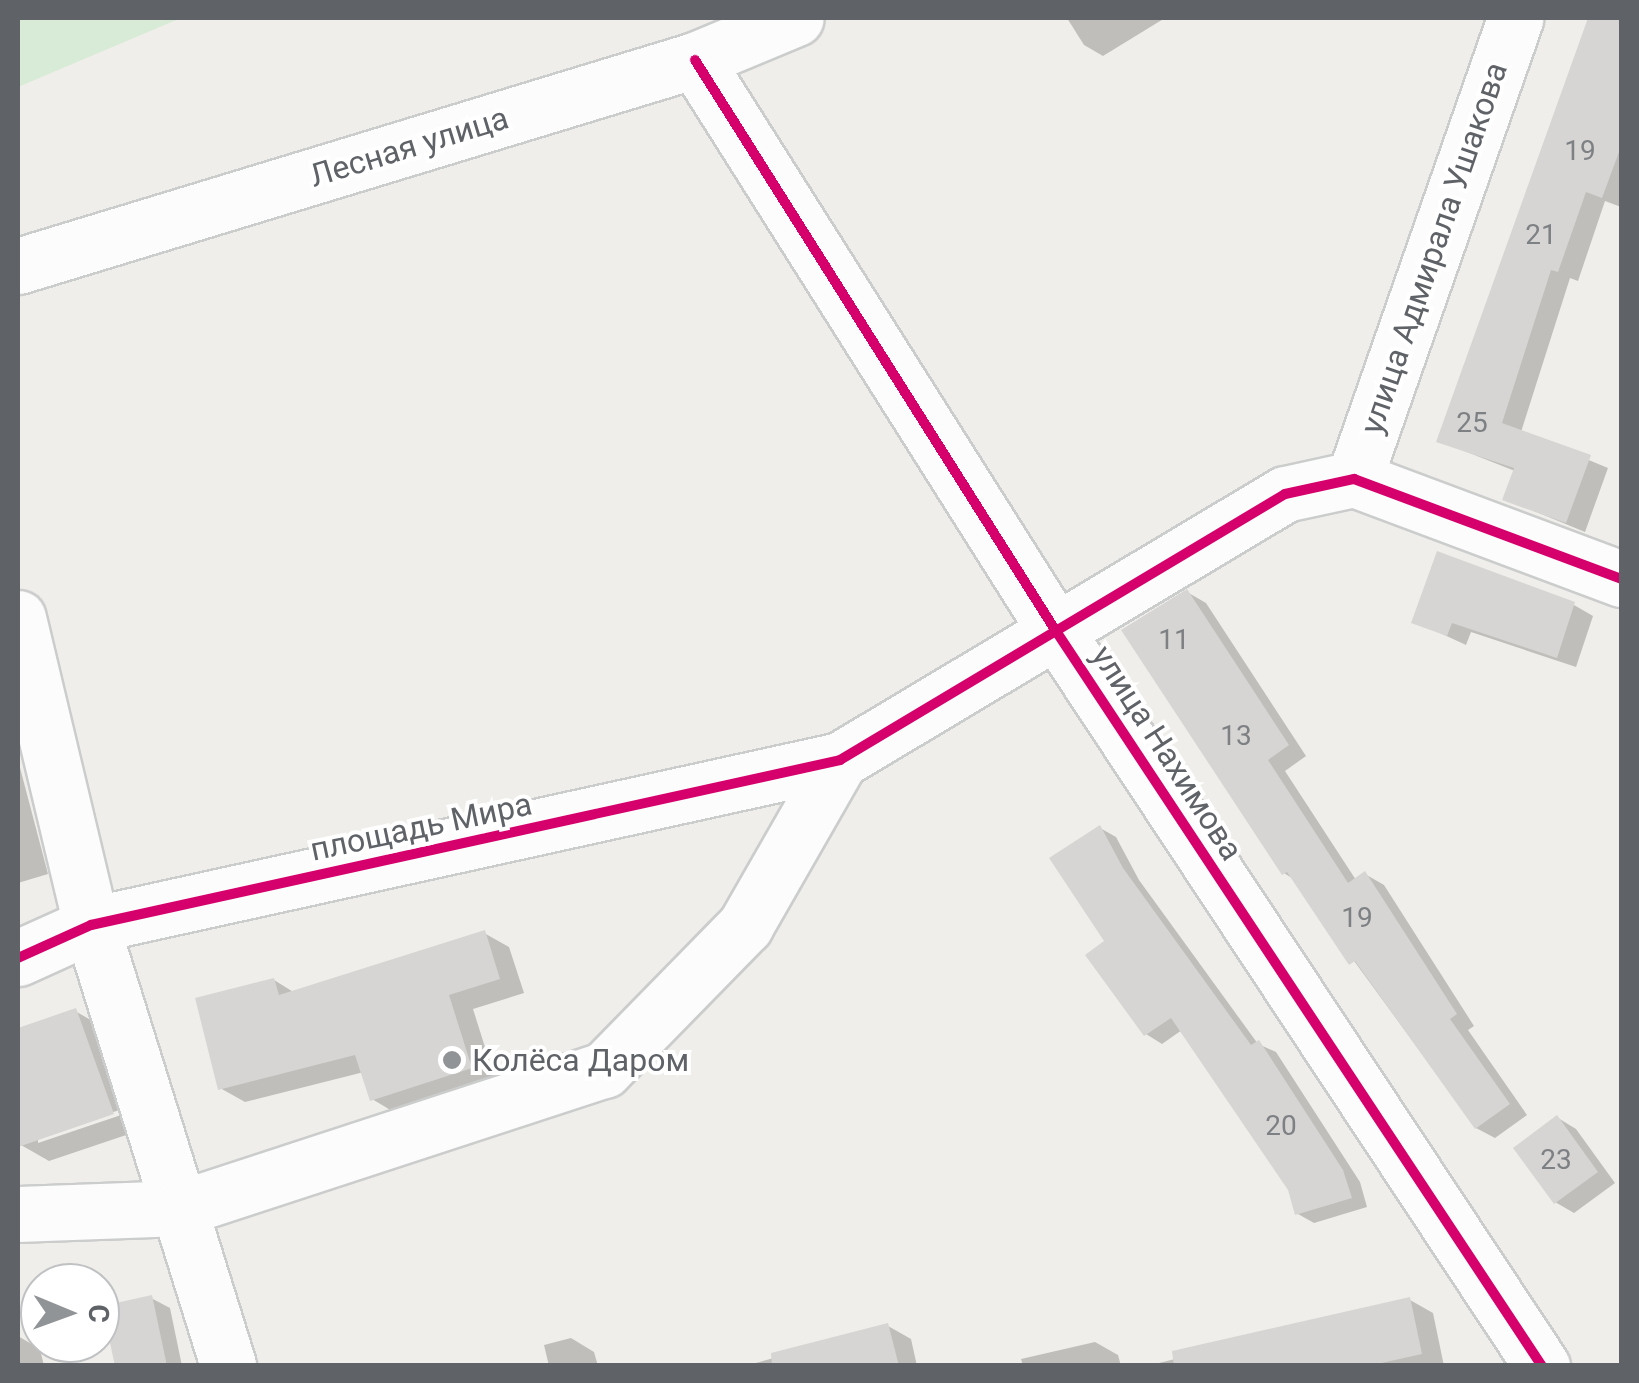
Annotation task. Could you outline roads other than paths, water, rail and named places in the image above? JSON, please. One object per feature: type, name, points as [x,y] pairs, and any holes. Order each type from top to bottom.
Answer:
[{"type":"street","name":"Лесная улица","points":[[18,266],[694,60],[796,18]]},
{"type":"street","name":"улица Адмирала Ушакова","points":[[1354,479],[1514,18]]},
{"type":"street","name":"улица Нахимова","points":[[694,60],[1054,628],[1542,1366]]},
{"type":"street","points":[[18,1214],[181,1208],[604,1070],[745,926],[840,760],[1054,628],[1285,494],[1354,479],[1622,579]]},
{"type":"street","points":[[18,618],[92,925],[228,1366]]},
{"type":"street","name":"площадь Мира","points":[[18,958],[92,925],[840,760]]},
{"type":"place","name":"Колёса Даром","points":[[452,1060]]}]
